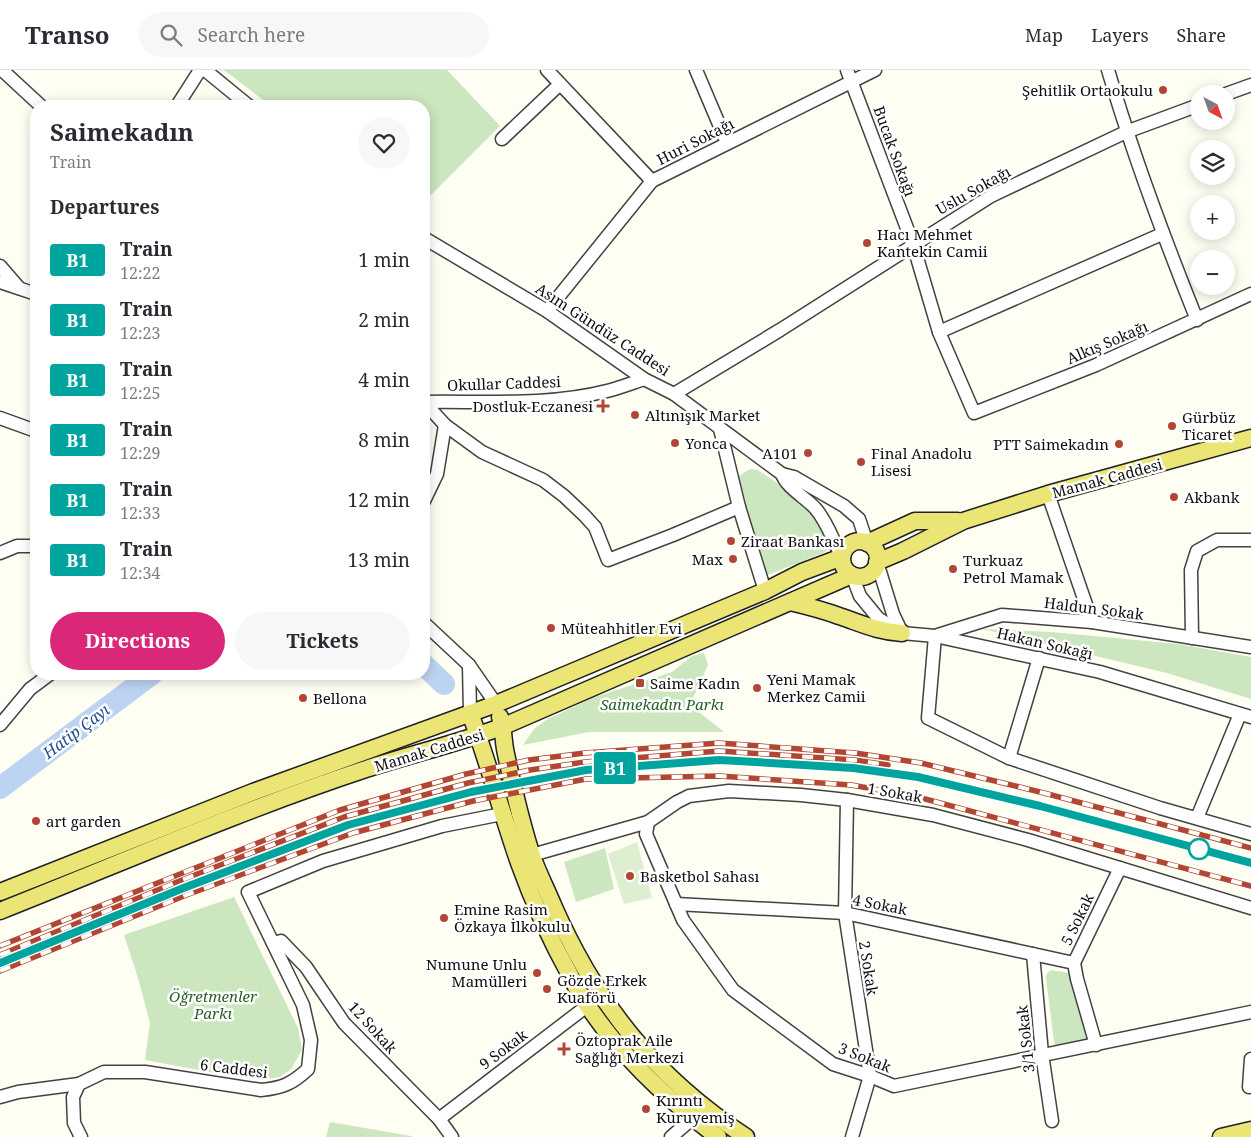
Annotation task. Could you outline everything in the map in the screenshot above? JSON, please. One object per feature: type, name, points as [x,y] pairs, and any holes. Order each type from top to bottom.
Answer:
[{"type":"main road","name":"Mamak Caddesi","points":[[877,562],[903,552],[963,521],[1048,494],[1251,438]]},
{"type":"main road","name":"Mamak Caddesi","points":[[867,543],[915,521],[963,521]]},
{"type":"main road","points":[[856,541],[867,543],[875,550],[877,562],[872,572],[868,575],[862,577],[852,575],[844,568],[843,552],[856,541]]},
{"type":"main road","name":"Mamak Caddesi","points":[[0,892],[253,792],[496,704],[765,591],[802,572],[842,557]]},
{"type":"main road","name":"Mamak Caddesi","points":[[0,911],[261,807],[366,769],[479,736],[852,575]]},
{"type":"main road","points":[[790,602],[840,616],[877,630],[902,633]]},
{"type":"main road","points":[[496,704],[504,726],[506,752],[532,855],[560,920],[581,962],[603,998],[658,1066],[690,1096],[746,1137]]},
{"type":"main road","points":[[470,713],[520,866],[542,919],[587,1006],[642,1071],[670,1099],[718,1137]]},
{"type":"main road","points":[[1221,1137],[1251,1130]]},
{"type":"street","points":[[2,70],[34,100]]},
{"type":"street","points":[[181,100],[200,70]]},
{"type":"street","points":[[204,70],[242,100]]},
{"type":"street","points":[[547,70],[652,181]]},
{"type":"street","points":[[696,70],[727,143]]},
{"type":"street","name":"Huri Sokağı","points":[[547,311],[652,181],[727,143],[850,75],[875,70]]},
{"type":"street","points":[[1108,70],[1126,132],[1162,234],[1197,320]]},
{"type":"street","name":"Bucak Sokağı","points":[[850,75],[913,244],[938,332],[974,413]]},
{"type":"street","points":[[502,139],[560,84]]},
{"type":"street","points":[[1235,91],[1251,85]]},
{"type":"street","name":"Uslu Sokağı","points":[[674,394],[780,330],[991,196],[1126,132],[1190,108]]},
{"type":"street","points":[[938,332],[1162,234]]},
{"type":"street","name":"Asım Gündüz Caddesi","points":[[430,242],[547,311],[644,379],[674,394],[782,474],[794,476],[844,506],[859,519],[867,543]]},
{"type":"street","points":[[0,266],[20,288]]},
{"type":"street","points":[[0,282],[30,292]]},
{"type":"street","name":"Alkış Sokağı","points":[[974,413],[1096,366],[1251,294]]},
{"type":"street","name":"Okullar Caddesi","points":[[430,402],[522,402],[558,399],[606,391],[644,379]]},
{"type":"street","points":[[430,409],[445,425],[482,452],[543,480],[564,496],[595,527],[608,560],[674,536],[738,506]]},
{"type":"street","points":[[0,418],[30,429]]},
{"type":"street","points":[[430,489],[437,474],[445,425]]},
{"type":"street","points":[[720,429],[738,506],[765,591]]},
{"type":"street","name":"Asım Gündüz Caddesi","points":[[782,474],[788,485],[802,495],[817,510],[842,557]]},
{"type":"street","points":[[1048,494],[1092,622]]},
{"type":"street","points":[[1192,638],[1191,570],[1197,551],[1217,540],[1251,540]]},
{"type":"street","points":[[0,553],[17,546],[30,544]]},
{"type":"street","points":[[877,562],[893,614],[902,633]]},
{"type":"street","points":[[852,575],[860,596],[878,618],[902,633]]},
{"type":"street","name":"Haldun Sokak","points":[[935,636],[1002,615],[1092,622],[1251,647]]},
{"type":"street","points":[[430,629],[469,665],[496,704]]},
{"type":"street","name":"Hakan Sokağı","points":[[902,633],[935,636],[1100,672],[1245,715]]},
{"type":"street","points":[[935,636],[928,718],[1009,758],[1251,834]]},
{"type":"street","points":[[1009,758],[1039,658]]},
{"type":"street","points":[[469,665],[470,713]]},
{"type":"street","points":[[0,725],[30,689],[42,680]]},
{"type":"street","points":[[1197,818],[1245,715]]},
{"type":"street","name":"1 Sokak","points":[[532,855],[648,822],[689,796],[729,791],[801,795],[847,800],[933,816],[1028,840],[1251,908]]},
{"type":"street","name":"2 Sokak","points":[[847,800],[845,913],[870,1076],[852,1137]]},
{"type":"street","name":"6 Caddesi","points":[[0,1097],[18,1092],[79,1084],[104,1072],[145,1072],[261,1090],[278,1088],[295,1081],[308,1069],[311,1040],[303,1005],[248,892],[323,861],[442,826],[502,814]]},
{"type":"street","name":"3 Sokak","points":[[648,822],[646,834],[683,920],[733,990],[833,1064],[894,1086],[1251,1012]]},
{"type":"street","name":"5 Sokak","points":[[1096,1045],[1074,963],[1120,868]]},
{"type":"street","name":"4 Sokak","points":[[676,904],[845,913],[1074,963]]},
{"type":"street","name":"12 Sokak","points":[[273,943],[281,941],[306,966],[344,1023],[439,1119],[452,1137]]},
{"type":"street","name":"3/1 Sokak","points":[[1033,954],[1042,1054],[1052,1121]]},
{"type":"street","name":"9 Sokak","points":[[439,1119],[587,1006]]},
{"type":"street","points":[[1249,1087],[1251,1059]]},
{"type":"street","points":[[79,1084],[73,1097],[74,1123],[81,1137]]},
{"type":"street","points":[[672,1137],[693,1118]]},
{"type":"green space","points":[[224,70],[447,70],[500,126],[430,196],[430,100],[263,100]]},
{"type":"green space","points":[[750,469],[758,470],[802,500],[819,521],[827,550],[825,552],[765,576],[739,476]]},
{"type":"green space","points":[[982,629],[1052,632],[1178,644],[1251,657],[1251,699],[1167,673]]},
{"type":"green space","name":"Saimekadın Parkı","points":[[704,653],[708,665],[690,705],[724,732],[589,732],[523,745],[534,729],[546,720],[592,698],[672,672],[692,656]]},
{"type":"green space","name":"Basketbol Sahası","points":[[637,842],[652,898],[624,904],[608,854]]},
{"type":"green space","points":[[605,848],[614,889],[576,902],[564,862]]},
{"type":"green space","name":"Öğretmenler Parkı","points":[[234,897],[298,1028],[302,1050],[291,1069],[280,1077],[268,1079],[221,1074],[145,1060],[150,1023],[124,935]]},
{"type":"green space","points":[[1051,970],[1071,973],[1089,1040],[1055,1049],[1046,978],[1047,973]]},
{"type":"green space","points":[[330,1122],[411,1136],[412,1137],[326,1137]]},
{"type":"waterway","name":"Hatip Çayı","points":[[430,671],[444,684]]},
{"type":"waterway","name":"Hatip Çayı","points":[[0,788],[144,680]]},
{"type":"railway","points":[[0,946],[340,810],[466,774],[529,760],[585,753],[719,743],[855,753],[921,763],[1044,793],[1251,848]]},
{"type":"railway","points":[[0,955],[177,882],[344,817],[468,783],[530,770],[585,762],[719,751],[854,760],[888,765]]},
{"type":"railway","points":[[0,963],[181,889],[348,825],[471,792],[585,770],[719,759],[853,768],[918,777],[1040,806],[1251,863]]},
{"type":"railway","points":[[0,971],[184,896],[353,833],[473,801],[586,779],[719,776],[851,785],[914,796],[1251,886]]},
{"type":"train","name":"B1","points":[[0,963],[181,889],[348,825],[471,792],[531,780],[586,770],[681,762],[719,760],[853,768],[918,777],[1040,806],[1251,863]]},
{"type":"place","name":"Şehitlik Ortaokulu","points":[[1163,90]]},
{"type":"place","name":"Hacı Mehmet Kantekin Camii","points":[[867,243]]},
{"type":"place","name":"Dostluk Eczanesi","points":[[603,406]]},
{"type":"place","name":"Altınışık Market","points":[[635,415]]},
{"type":"place","name":"Gürbüz Ticaret","points":[[1172,426]]},
{"type":"place","name":"Yonca","points":[[675,443]]},
{"type":"place","name":"PTT Saimekadın","points":[[1119,444]]},
{"type":"place","name":"A101","points":[[808,453]]},
{"type":"place","name":"Final Anadolu Lisesi","points":[[861,462]]},
{"type":"place","name":"Akbank","points":[[1174,497]]},
{"type":"place","name":"Ziraat Bankası","points":[[731,541]]},
{"type":"place","name":"Max","points":[[733,559]]},
{"type":"place","name":"Turkuaz Petrol Mamak","points":[[953,569]]},
{"type":"place","name":"Müteahhitler Evi","points":[[551,628]]},
{"type":"place","name":"Saime Kadın","points":[[640,683]]},
{"type":"place","name":"Yeni Mamak Merkez Camii","points":[[757,688]]},
{"type":"place","name":"Bellona","points":[[303,698]]},
{"type":"place","name":"art garden","points":[[36,821]]},
{"type":"place","name":"Basketbol Sahası","points":[[630,876]]},
{"type":"place","name":"Emine Rasim Özkaya İlkokulu","points":[[444,918]]},
{"type":"place","name":"Numune Unlu Mamülleri","points":[[537,973]]},
{"type":"place","name":"Gözde Erkek Kuaförü","points":[[547,989]]},
{"type":"place","name":"Öztoprak Aile Sağlığı Merkezi","points":[[564,1049]]},
{"type":"place","name":"Kırıntı Kuruyemiş","points":[[646,1109]]}]
